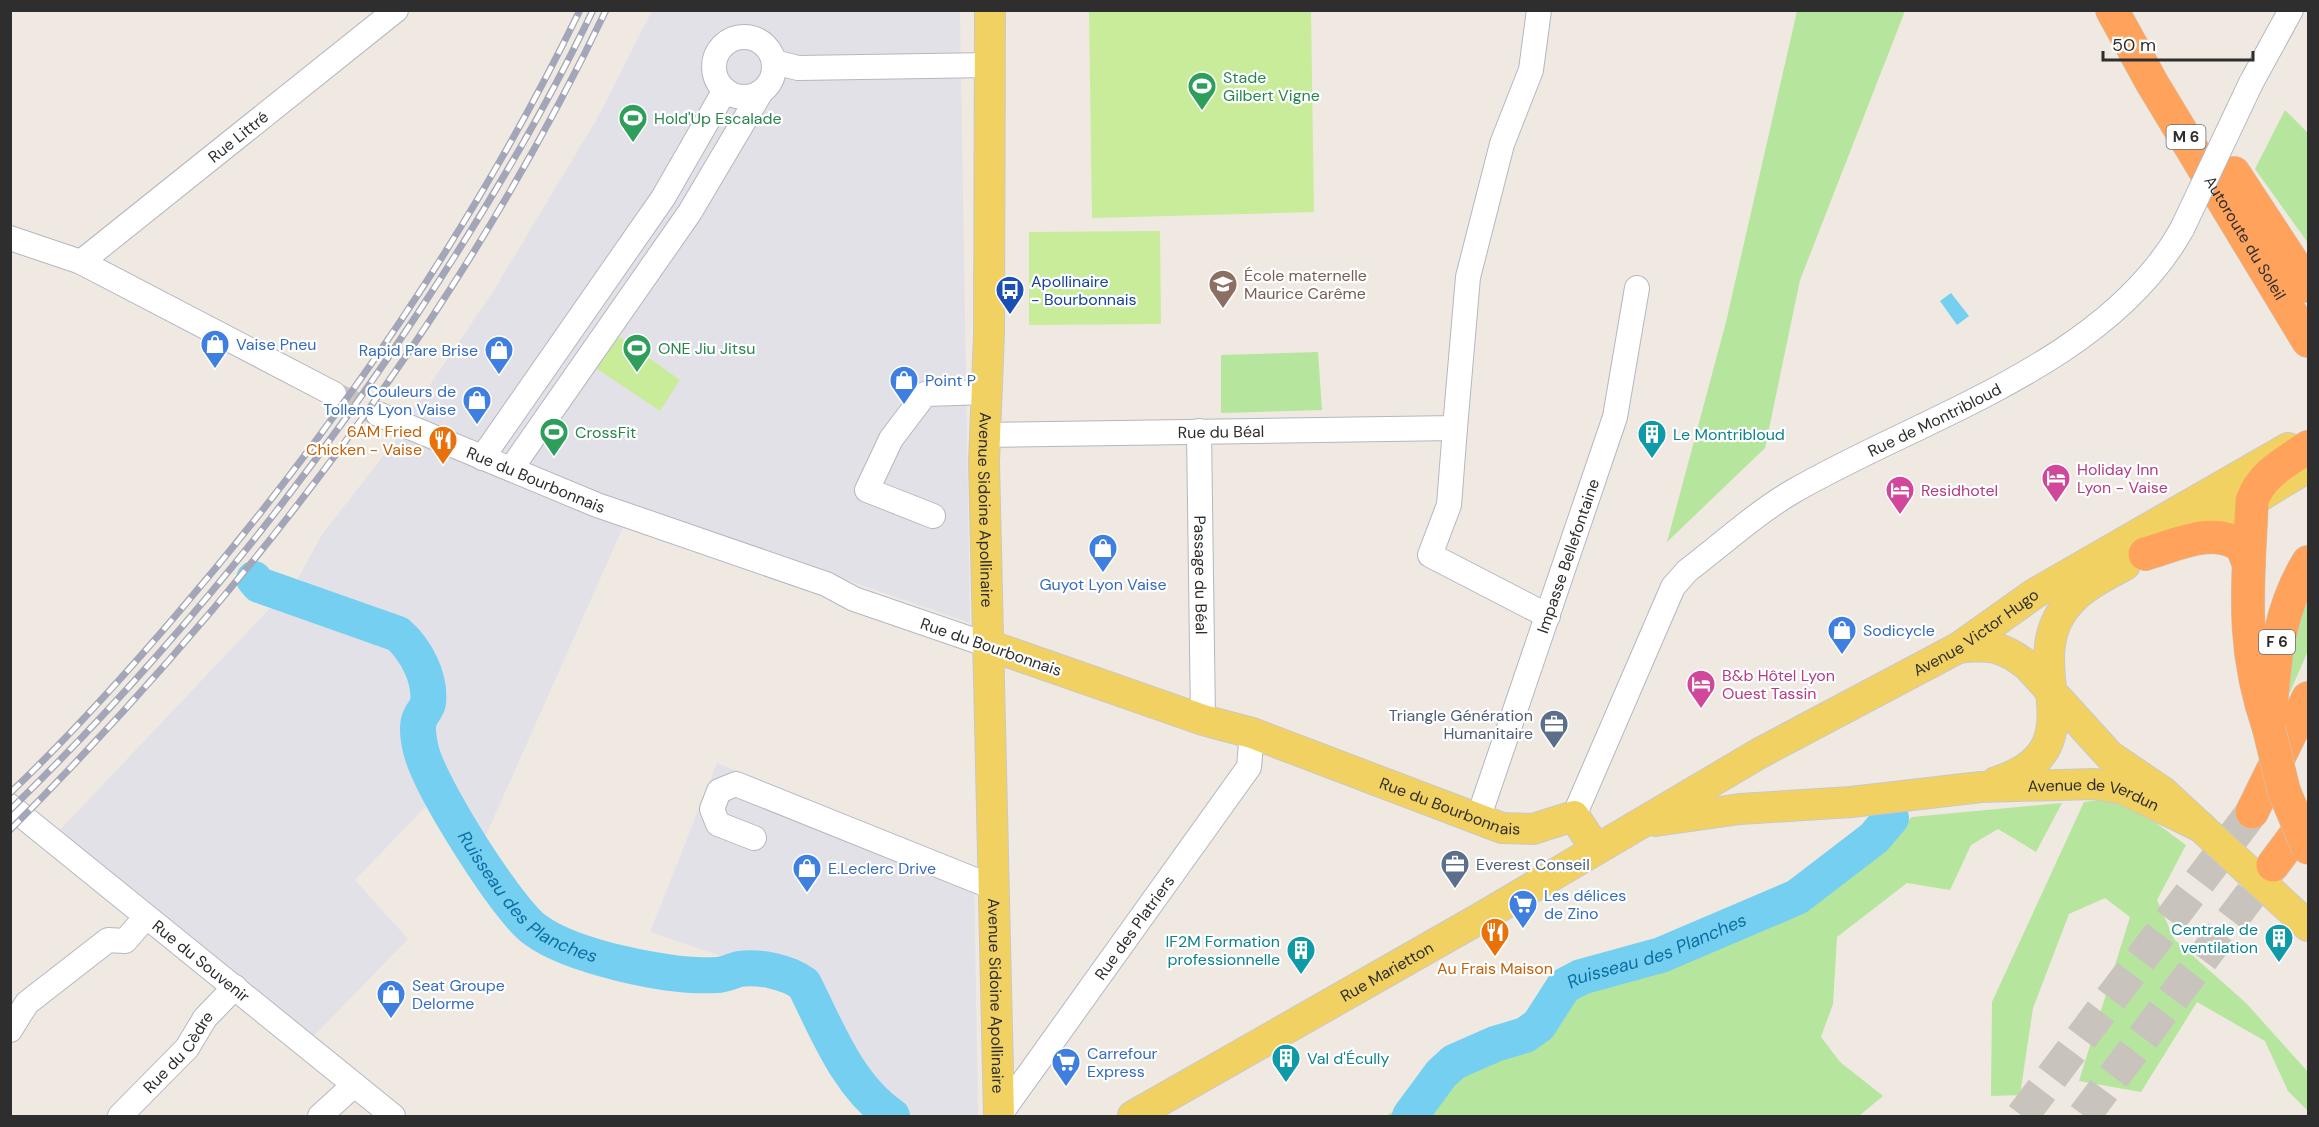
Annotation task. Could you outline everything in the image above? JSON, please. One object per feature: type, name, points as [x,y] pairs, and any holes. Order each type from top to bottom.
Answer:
[{"type":"highway","name":"Autoroute du Soleil","points":[[2112,10],[2152,83],[2308,340]]},
{"type":"highway","name":"Autoroute du Soleil","points":[[2138,10],[2249,197],[2308,286]]},
{"type":"highway","points":[[2306,468],[2268,475],[2257,488],[2252,501],[2246,593],[2251,667],[2284,791],[2308,848]]},
{"type":"highway","points":[[2145,554],[2203,538],[2221,537],[2242,547],[2249,565]]},
{"type":"highway","name":"F 6","points":[[2269,729],[2277,637],[2288,601],[2308,562]]},
{"type":"highway","points":[[2308,698],[2252,812],[2308,736]]},
{"type":"highway","points":[[2273,865],[2308,818]]},
{"type":"main road","name":"Avenue Sidoine Apollinaire","points":[[990,10],[985,435],[999,1116]]},
{"type":"main road","name":"Avenue Victor Hugo","points":[[1639,824],[1821,720],[1958,648],[2034,594],[2308,436]]},
{"type":"main road","points":[[2145,554],[2252,501]]},
{"type":"main road","name":"Avenue de Verdun","points":[[1981,787],[2023,773],[2036,762],[2049,736],[2053,695],[2050,659],[2052,633],[2067,604],[2097,581],[2145,554]]},
{"type":"main road","name":"Rue du Bourbonnais","points":[[988,645],[1203,720],[1252,733],[1478,819],[1518,831],[1533,829],[1574,816]]},
{"type":"main road","name":"Avenue de Verdun","points":[[1958,648],[1985,645],[2012,653],[2028,666],[2110,756],[2163,792],[2308,926]]},
{"type":"main road","points":[[1776,806],[1756,796],[1752,788],[1753,777],[1765,761],[1821,720]]},
{"type":"main road","name":"Avenue de Verdun","points":[[1639,824],[1776,806],[1851,802],[1981,787],[2108,785],[2146,799],[2202,827]]},
{"type":"main road","points":[[1574,816],[1596,849]]},
{"type":"main road","name":"Rue Marietton","points":[[1133,1116],[1639,824]]},
{"type":"street","name":"Rue Littré","points":[[81,262],[396,10]]},
{"type":"street","points":[[1539,10],[1531,70],[1502,144],[1468,278],[1449,505],[1430,555],[1548,616]]},
{"type":"street","name":"Rue de Montribloud","points":[[1574,816],[1673,586],[1687,571],[1791,493],[1996,391],[2067,345],[2122,304],[2167,255],[2182,229],[2251,83],[2291,10]]},
{"type":"street","points":[[511,469],[644,281],[690,212],[761,92],[772,80],[774,62],[771,53],[758,40],[738,37],[729,40],[722,46],[714,64],[715,74],[725,90],[742,97],[761,92]]},
{"type":"street","points":[[774,62],[798,68],[991,65]]},
{"type":"street","points":[[482,458],[663,198],[725,90]]},
{"type":"street","points":[[697,140],[724,153]]},
{"type":"street","points":[[663,198],[690,212]]},
{"type":"street","points":[[10,238],[81,262],[334,394]]},
{"type":"street","points":[[619,262],[644,281]]},
{"type":"street","name":"Impasse Bellefontaine","points":[[1478,819],[1616,417],[1637,288]]},
{"type":"street","points":[[546,364],[572,382]]},
{"type":"street","points":[[933,516],[867,490],[891,439],[925,394],[987,392]]},
{"type":"street","name":"Rue du Bourbonnais","points":[[378,414],[597,506],[826,584],[854,599],[988,645]]},
{"type":"street","name":"Rue du Béal","points":[[985,435],[1455,428]]},
{"type":"street","name":"Passage du Béal","points":[[1199,431],[1203,720]]},
{"type":"street","name":"Rue des Platriers","points":[[999,1116],[1250,766],[1252,733]]},
{"type":"street","points":[[754,838],[718,824],[712,809],[719,791],[736,784],[995,888]]},
{"type":"street","name":"Rue du Souvenir","points":[[10,806],[393,1116]]},
{"type":"street","points":[[10,1030],[27,1003],[108,940],[125,941],[146,917]]},
{"type":"street","name":"Rue du Cèdre","points":[[120,1116],[187,1048],[205,1018],[235,987]]},
{"type":"street","points":[[320,1116],[354,1085]]},
{"type":"shaded area","points":[[652,11],[960,11],[970,623],[633,505],[483,842],[449,792],[436,756],[436,695],[417,639],[360,613],[347,610],[349,603],[294,586],[321,536],[398,437],[382,428],[407,415],[494,290],[598,117]]},
{"type":"shaded area","points":[[273,605],[379,640],[400,652],[413,669],[414,695],[410,742],[432,800],[355,880],[408,939],[311,1039],[59,831]]},
{"type":"shaded area","points":[[717,763],[974,868],[978,1116],[906,1116],[882,1099],[865,1076],[806,966],[757,960],[736,961],[650,932]]},
{"type":"green space","name":"Stade Gilbert Vigne","points":[[1089,11],[1311,11],[1314,212],[1092,218]]},
{"type":"green space","points":[[1797,11],[1905,11],[1800,280],[1765,448],[1667,542],[1726,322]]},
{"type":"green space","points":[[2285,110],[2308,133],[2308,243],[2255,169]]},
{"type":"green space","points":[[1160,231],[1161,324],[1029,325],[1029,232]]},
{"type":"green space","name":"ONE Jiu Jitsu","points":[[617,335],[680,380],[660,411],[594,367]]},
{"type":"green space","points":[[1318,352],[1322,410],[1221,413],[1221,355]]},
{"type":"green space","points":[[2308,583],[2308,651],[2286,701],[2284,678]]},
{"type":"green space","points":[[2106,799],[2148,817],[2186,845],[2157,900],[2174,939],[2246,1003],[2308,1072],[2308,1111],[2288,1091],[2265,1041],[2197,1002],[2141,1092],[2079,1081],[2130,917],[2105,898],[2069,914],[2033,1008],[2020,1095],[1991,1096],[1992,1002],[2084,802]]},
{"type":"green space","points":[[2062,803],[2036,852],[1998,829],[1971,845],[1950,890],[1907,883],[1837,937],[1833,1004],[1821,1037],[1840,1062],[1883,1096],[1859,1116],[1386,1116],[1404,1105],[1446,1087],[1478,1061],[1541,1038],[1564,1003],[1584,985],[1628,970],[1679,958],[1812,904],[1912,817]]},
{"type":"water","points":[[1951,293],[1969,316],[1957,325],[1940,301]]},
{"type":"waterway","name":"Ruisseau des Planches","points":[[254,579],[259,585],[398,634],[411,648],[421,665],[427,684],[428,703],[420,718],[418,730],[421,750],[427,767],[470,845],[505,897],[534,929],[572,948],[622,964],[697,975],[717,975],[739,969],[755,968],[782,973],[797,980],[804,984],[830,1038],[851,1073],[877,1104],[892,1116]]},
{"type":"waterway","name":"Ruisseau des Planches","points":[[1410,1116],[1441,1074],[1454,1062],[1495,1044],[1525,1035],[1539,1025],[1564,986],[1581,977],[1661,955],[1797,897],[1874,838],[1891,818]]},
{"type":"tunnel","points":[[334,394],[378,414]]},
{"type":"tunnel","points":[[2022,1116],[2252,812]]},
{"type":"tunnel","points":[[2084,1116],[2273,865]]},
{"type":"railway","points":[[10,793],[96,706],[177,614],[235,544],[346,400],[398,325],[494,171],[539,91],[580,10]]},
{"type":"railway","points":[[10,810],[67,753],[176,634],[228,572],[326,445],[373,380],[465,240],[533,126],[593,10]]},
{"type":"railway","points":[[10,830],[98,739],[183,644],[265,546],[342,445],[416,341],[485,234],[548,123],[606,10]]},
{"type":"place","name":"Stade Gilbert Vigne","points":[[1202,112]]},
{"type":"place","name":"Hold'Up Escalade","points":[[633,144]]},
{"type":"place","name":"École maternelle Maurice Carême","points":[[1223,310]]},
{"type":"place","name":"Apollinaire - Bourbonnais","points":[[1010,316]]},
{"type":"place","name":"Vaise Pneu","points":[[215,370]]},
{"type":"place","name":"ONE Jiu Jitsu","points":[[637,374]]},
{"type":"place","name":"Rapid Pare Brise","points":[[499,376]]},
{"type":"place","name":"Point P","points":[[904,406]]},
{"type":"place","name":"Couleurs de Tollens Lyon Vaise","points":[[477,426]]},
{"type":"place","name":"CrossFit","points":[[554,458]]},
{"type":"place","name":"Le Montribloud","points":[[1652,460]]},
{"type":"place","name":"6AM Fried Chicken - Vaise","points":[[443,466]]},
{"type":"place","name":"Holiday Inn Lyon - Vaise","points":[[2056,504]]},
{"type":"place","name":"Residhotel","points":[[1900,516]]},
{"type":"place","name":"Guyot Lyon Vaise","points":[[1103,574]]},
{"type":"place","name":"Sodicycle","points":[[1842,656]]},
{"type":"place","name":"B&b Hôtel Lyon Ouest Tassin","points":[[1701,710]]},
{"type":"place","name":"Triangle Génération Humanitaire","points":[[1554,750]]},
{"type":"place","name":"Everest Conseil","points":[[1455,890]]},
{"type":"place","name":"E.Leclerc Drive","points":[[807,894]]},
{"type":"place","name":"Les délices de Zino","points":[[1523,930]]},
{"type":"place","name":"Au Frais Maison","points":[[1495,958]]},
{"type":"place","name":"Centrale de ventilation","points":[[2279,964]]},
{"type":"place","name":"IF2M Formation professionnelle","points":[[1301,976]]},
{"type":"place","name":"Seat Groupe Delorme","points":[[391,1020]]},
{"type":"place","name":"Val d'Écully","points":[[1286,1084]]},
{"type":"place","name":"Carrefour Express","points":[[1066,1088]]}]
